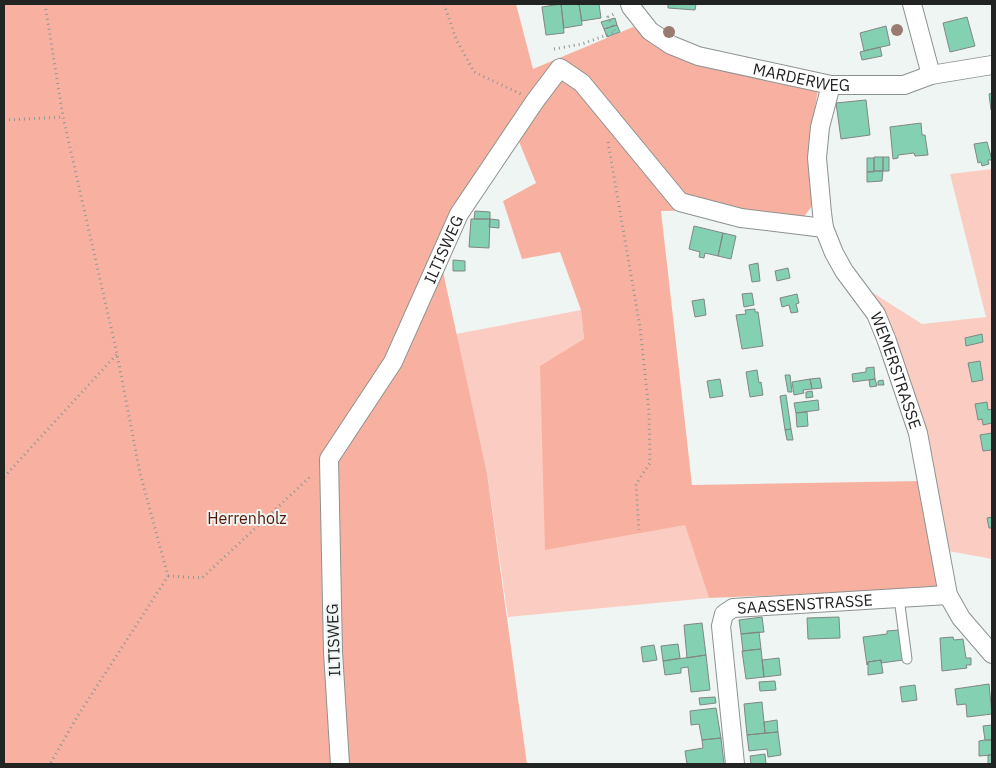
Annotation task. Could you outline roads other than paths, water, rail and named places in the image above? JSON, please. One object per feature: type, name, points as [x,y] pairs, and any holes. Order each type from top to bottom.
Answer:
[{"type":"street","points":[[912,4],[931,74]]},
{"type":"street","name":"MARDERWEG","points":[[630,5],[650,31],[671,45],[698,56],[830,85],[904,85],[931,74],[992,65]]},
{"type":"street","name":"ILTISWEG","points":[[340,764],[333,652],[329,459],[393,362],[459,214],[560,68],[582,83],[680,202],[741,218],[824,228]]},
{"type":"street","name":"WEMERSTRASSE","points":[[830,85],[820,127],[817,158],[824,228],[844,271],[876,314],[888,340],[918,434],[948,595],[961,618],[992,654]]},
{"type":"street","name":"SAASSENSTRASSE","points":[[735,764],[721,626],[724,614],[733,608],[948,595]]},
{"type":"lane","points":[[899,598],[907,659]]},
{"type":"park label","name":"Herrenholz","points":[[247,518]]}]
